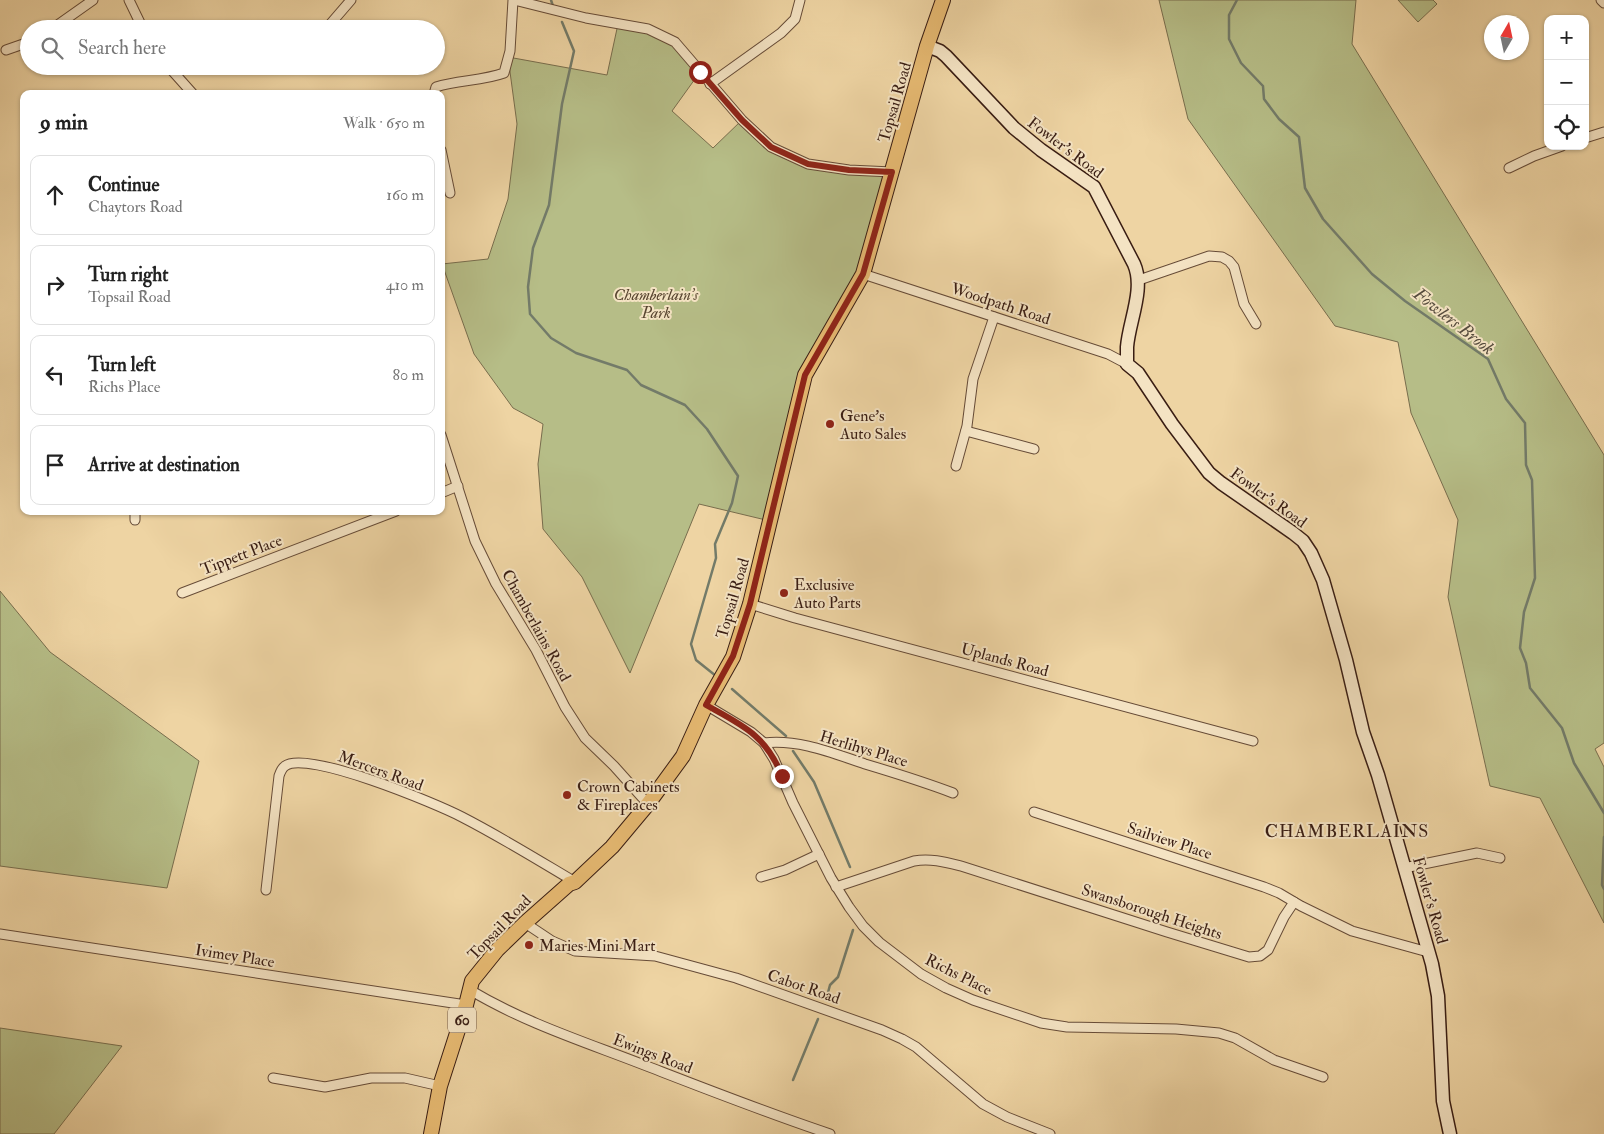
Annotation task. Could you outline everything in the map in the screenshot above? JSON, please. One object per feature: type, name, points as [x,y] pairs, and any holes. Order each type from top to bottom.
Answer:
[{"type":"main road","name":"Topsail Road","points":[[431,1134],[440,1086],[472,981],[497,950],[525,923],[569,884],[575,882],[612,847],[648,804],[682,756],[706,705],[733,656],[750,604],[805,375],[863,274],[927,46],[943,0]]},
{"type":"street","points":[[65,20],[93,0]]},
{"type":"street","points":[[129,0],[139,20]]},
{"type":"street","points":[[334,20],[351,0]]},
{"type":"street","points":[[435,90],[436,87],[449,83],[492,77],[504,73],[510,51],[514,0],[586,18],[648,30],[675,42],[742,120],[771,147],[808,164],[849,170],[892,172]]},
{"type":"street","points":[[710,84],[780,33],[795,19],[800,0]]},
{"type":"street","points":[[6,50],[20,45]]},
{"type":"street","name":"Fowler's Road","points":[[927,46],[936,49],[946,56],[1020,133],[1046,154],[1094,187],[1134,264],[1139,280]]},
{"type":"street","points":[[176,75],[189,90]]},
{"type":"street","points":[[1589,137],[1604,132]]},
{"type":"street","points":[[1509,168],[1551,150]]},
{"type":"street","points":[[445,169],[450,193]]},
{"type":"street","points":[[1127,364],[1127,348],[1139,280],[1209,256],[1222,257],[1234,267],[1244,304],[1256,324]]},
{"type":"street","name":"Woodpath Road","points":[[863,274],[1108,354],[1127,364]]},
{"type":"street","points":[[956,466],[966,431],[974,379],[994,317]]},
{"type":"street","name":"Fowler's Road","points":[[1127,364],[1138,373],[1172,424],[1209,472],[1221,484],[1293,532],[1315,559],[1338,631],[1363,732],[1378,776],[1428,952],[1438,996],[1443,1101],[1450,1134]]},
{"type":"street","points":[[966,431],[1034,449]]},
{"type":"street","name":"Chamberlains Road","points":[[445,447],[475,541],[496,584],[536,650],[565,707],[585,738],[614,766],[648,804]]},
{"type":"street","points":[[445,491],[458,486]]},
{"type":"street","name":"Tippett Place","points":[[182,593],[386,515]]},
{"type":"street","name":"Uplands Road","points":[[750,604],[795,618],[1253,741]]},
{"type":"street","name":"Richs Place","points":[[706,705],[746,728],[764,743],[778,765],[789,796],[836,887],[849,908],[862,926],[921,974],[973,1000],[1034,1021],[1058,1026],[1191,1030],[1225,1034],[1274,1060],[1323,1077]]},
{"type":"street","name":"Herlihys Place","points":[[764,743],[785,742],[810,747],[953,793]]},
{"type":"street","name":"Mercers Road","points":[[266,890],[279,776],[284,766],[292,763],[334,768],[366,778],[461,816],[575,882]]},
{"type":"street","name":"Sailview Place","points":[[1034,812],[1264,886],[1279,892],[1294,902]]},
{"type":"street","points":[[1404,868],[1477,853],[1500,858]]},
{"type":"street","points":[[761,877],[785,870],[819,854]]},
{"type":"street","name":"Swansborough Heights","points":[[836,887],[914,861],[925,859],[937,860],[1249,956],[1260,956],[1268,950],[1284,916],[1294,902]]},
{"type":"street","points":[[1294,902],[1352,931],[1428,952]]},
{"type":"street","name":"Cabot Road","points":[[525,923],[552,941],[575,951],[655,956],[736,978],[882,1030],[916,1047],[970,1095],[983,1104],[1008,1117],[1050,1134]]},
{"type":"street","name":"Ivimey Place","points":[[0,934],[466,1005]]},
{"type":"street","name":"Ewings Road","points":[[470,990],[555,1032],[736,1101],[830,1134]]},
{"type":"street","points":[[274,1078],[325,1087],[371,1078],[405,1078],[440,1086]]},
{"type":"green space","points":[[1159,0],[1356,0],[1352,44],[1604,455],[1604,743],[1595,749],[1604,767],[1604,923],[1540,798],[1490,786],[1448,597],[1458,520],[1411,413],[1398,342],[1335,326],[1188,119]]},
{"type":"green space","points":[[1398,0],[1433,0],[1437,4],[1418,22]]},
{"type":"green space","name":"Chamberlain's Park","points":[[618,24],[675,42],[700,72],[672,111],[713,148],[742,120],[771,147],[808,164],[892,172],[863,274],[805,375],[770,521],[699,504],[630,673],[582,577],[543,529],[538,464],[543,424],[513,408],[474,354],[445,272],[445,264],[488,259],[508,199],[517,124],[508,57],[607,75]]},
{"type":"green space","points":[[0,591],[50,652],[199,761],[167,888],[0,866]]},
{"type":"green space","points":[[0,1028],[122,1046],[54,1134],[0,1134]]},
{"type":"waterway","points":[[551,0],[553,6]]},
{"type":"waterway","name":"Fowlers Brook","points":[[1237,0],[1229,15],[1229,39],[1241,63],[1263,86],[1264,99],[1279,119],[1299,137],[1305,188],[1323,219],[1372,274],[1405,301],[1488,359],[1506,399],[1525,423],[1526,465],[1532,480],[1535,578],[1524,612],[1520,648],[1526,663],[1530,688],[1562,728],[1574,763],[1604,813]]},
{"type":"waterway","points":[[562,22],[574,51],[562,104],[549,205],[533,248],[528,287],[530,314],[551,338],[576,353],[627,370],[641,385],[685,405],[707,429],[738,476],[732,503],[715,544],[716,558],[691,644],[696,660],[716,676]]},
{"type":"waterway","points":[[732,689],[786,736]]},
{"type":"waterway","points":[[793,751],[814,782],[850,867]]},
{"type":"waterway","name":"Fowlers Brook","points":[[1604,837],[1602,885],[1604,889]]},
{"type":"waterway","points":[[826,1000],[830,985],[838,977],[853,930]]},
{"type":"waterway","points":[[793,1080],[818,1019]]},
{"type":"place","name":"Gene's Auto Sales","points":[[830,424]]},
{"type":"place","name":"Exclusive Auto Parts","points":[[784,593]]},
{"type":"place","name":"Crown Cabinets & Fireplaces","points":[[567,795]]},
{"type":"place","name":"Maries Mini Mart","points":[[529,945]]},
{"type":"district","name":"CHAMBERLAINS","points":[[1347,831]]},
{"type":"route","points":[[700,72],[742,120],[771,147],[808,164],[849,170],[892,172],[863,274],[805,375],[750,604],[733,656],[706,705],[756,735],[771,753],[782,776]]}]
